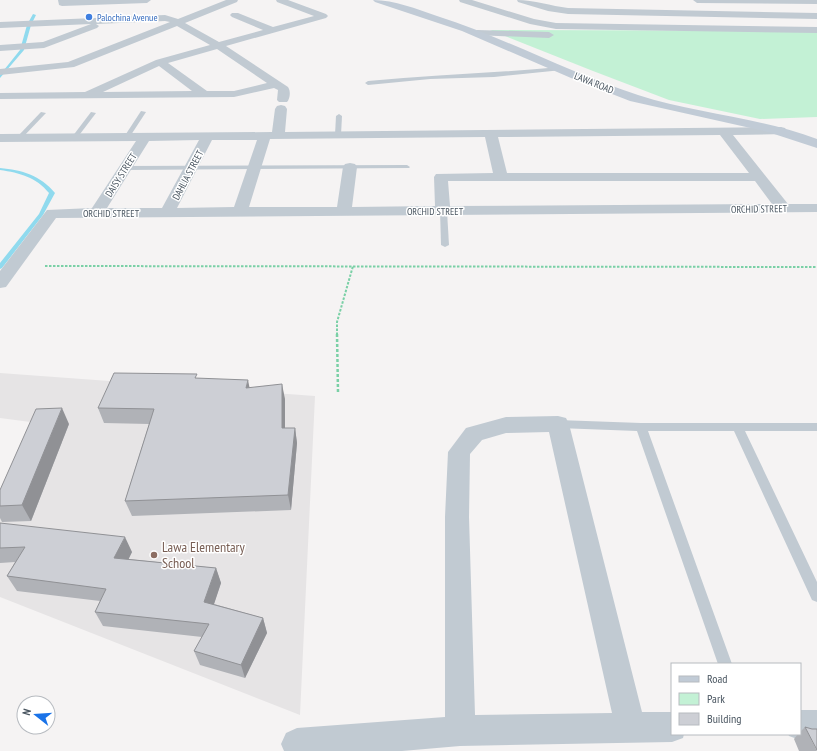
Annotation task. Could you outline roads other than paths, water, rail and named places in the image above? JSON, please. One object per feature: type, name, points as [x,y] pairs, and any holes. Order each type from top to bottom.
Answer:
[{"type":"main road","name":"LAWA ROAD","points":[[381,0],[477,33],[605,88],[636,98],[781,131],[817,144]]},
{"type":"street","points":[[62,0],[62,3],[147,0]]},
{"type":"street","points":[[0,72],[70,65],[234,0]]},
{"type":"street","points":[[83,96],[160,62],[323,16],[280,0]]},
{"type":"street","points":[[463,0],[533,22],[556,26],[817,30]]},
{"type":"street","points":[[521,0],[548,8],[568,11],[817,16]]},
{"type":"street","points":[[688,0],[715,28]]},
{"type":"street","points":[[697,0],[817,1]]},
{"type":"street","points":[[235,15],[272,30]]},
{"type":"street","points":[[0,25],[165,18],[179,22],[284,89],[282,104],[271,136],[255,168],[240,212]]},
{"type":"street","points":[[0,48],[44,45],[111,20]]},
{"type":"street","points":[[477,33],[740,39]]},
{"type":"street","points":[[160,62],[205,95]]},
{"type":"street","points":[[0,96],[234,94],[276,84]]},
{"type":"street","points":[[0,138],[781,131]]},
{"type":"street","points":[[724,132],[784,208]]},
{"type":"street","points":[[491,134],[501,177]]},
{"type":"street","name":"DAISY STREET","points":[[96,213],[145,137]]},
{"type":"street","name":"DAHLIA STREET","points":[[167,212],[192,168],[207,137]]},
{"type":"street","points":[[801,137],[817,138]]},
{"type":"street","points":[[344,211],[350,167]]},
{"type":"street","points":[[443,211],[442,177],[759,177]]},
{"type":"street","name":"ORCHID STREET","points":[[0,283],[52,213],[817,208]]},
{"type":"street","points":[[460,731],[457,517],[459,452],[474,434],[506,425],[558,424],[631,728]]},
{"type":"street","points":[[801,725],[817,725]]},
{"type":"street","points":[[297,744],[460,731],[671,727]]},
{"type":"lane","points":[[368,83],[430,77],[494,75],[560,69]]},
{"type":"lane","points":[[128,137],[143,112]]},
{"type":"lane","points":[[20,137],[43,113]]},
{"type":"lane","points":[[75,137],[93,113]]},
{"type":"lane","points":[[338,135],[339,116]]},
{"type":"lane","points":[[125,168],[407,167]]},
{"type":"lane","points":[[443,211],[446,245]]},
{"type":"lane","points":[[558,424],[641,427],[817,427]]},
{"type":"lane","points":[[641,427],[725,663]]},
{"type":"lane","points":[[738,427],[817,596]]},
{"type":"waterway","points":[[0,77],[22,50],[29,25],[34,15]]},
{"type":"waterway","points":[[0,169],[16,171],[36,178],[52,193],[41,214],[0,267]]},
{"type":"place","name":"Palochina Avenue","points":[[89,17]]},
{"type":"place","name":"Lawa Elementary School","points":[[154,555]]}]
